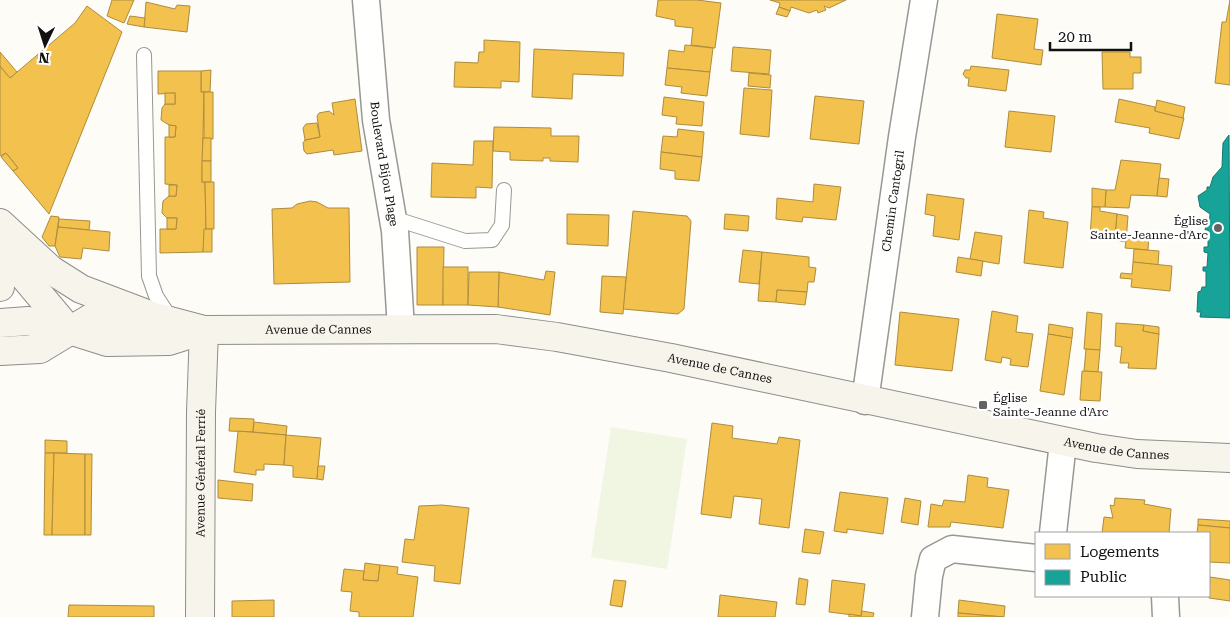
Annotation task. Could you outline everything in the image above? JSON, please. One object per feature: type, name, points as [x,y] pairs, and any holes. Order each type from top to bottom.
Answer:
[{"type":"main road","points":[[0,223],[70,282],[70,330]]},
{"type":"main road","points":[[0,248],[70,330]]},
{"type":"main road","points":[[0,269],[0,287]]},
{"type":"main road","name":"Avenue de Cannes","points":[[70,282],[164,319],[204,330],[496,330],[557,337],[671,358],[1063,442],[1137,454],[1230,458]]},
{"type":"main road","points":[[0,351],[40,349],[91,318],[164,319]]},
{"type":"main road","name":"Avenue de Cannes","points":[[0,323],[28,321],[70,330],[107,342],[168,341],[204,330]]},
{"type":"main road","name":"Avenue Général Ferrié","points":[[200,617],[200,412],[204,330]]},
{"type":"street","name":"Boulevard Bijou Plage","points":[[366,0],[376,120],[392,218],[401,329]]},
{"type":"street","name":"Chemin Cantogril","points":[[865,401],[902,137],[924,0]]},
{"type":"street","points":[[1053,532],[1063,442]]},
{"type":"street","points":[[925,617],[929,576],[933,559],[952,549],[1035,558]]},
{"type":"street","points":[[1165,597],[1166,617]]},
{"type":"lane","points":[[144,55],[149,276],[164,319]]},
{"type":"lane","points":[[392,218],[465,241],[492,240],[502,224],[504,190]]},
{"type":"green space","points":[[611,427],[687,439],[667,569],[591,557]]},
{"type":"building: Logements","points":[[112,0],[134,0],[124,23],[107,16]]},
{"type":"building: Logements","points":[[658,0],[697,0],[721,3],[715,48],[691,45],[693,28],[675,26],[675,20],[656,16]]},
{"type":"building: Logements","points":[[770,0],[846,0],[829,8],[824,6],[826,10],[818,13],[817,10],[809,13],[791,7],[790,11],[779,7],[780,3]]},
{"type":"building: Logements","points":[[1230,0],[1230,85],[1215,83],[1222,22],[1226,22]]},
{"type":"building: Logements","points":[[146,2],[175,9],[177,5],[190,6],[187,32],[144,27]]},
{"type":"building: Logements","points":[[87,6],[122,32],[49,214],[13,171],[18,168],[6,153],[0,156],[0,66],[10,78],[75,23]]},
{"type":"building: Logements","points":[[779,7],[790,11],[787,17],[776,14]]},
{"type":"building: Logements","points":[[997,14],[1038,19],[1034,49],[1043,50],[1041,65],[992,58]]},
{"type":"building: Logements","points":[[130,16],[145,18],[144,27],[127,24]]},
{"type":"building: Logements","points":[[484,40],[520,42],[519,82],[501,81],[501,88],[454,87],[455,62],[478,63],[479,52],[484,52]]},
{"type":"building: Logements","points":[[685,45],[713,48],[710,72],[667,68],[669,50],[684,52]]},
{"type":"building: Logements","points":[[733,47],[771,50],[769,74],[731,71]]},
{"type":"building: Logements","points":[[534,49],[624,53],[623,76],[573,74],[572,99],[532,97]]},
{"type":"building: Logements","points":[[0,52],[17,72],[10,78],[0,66]]},
{"type":"building: Logements","points":[[1102,52],[1130,52],[1130,57],[1141,57],[1141,73],[1133,73],[1133,89],[1103,89]]},
{"type":"building: Logements","points":[[971,66],[1009,70],[1006,91],[968,86],[969,78],[966,78],[963,74],[965,70],[970,70]]},
{"type":"building: Logements","points":[[667,68],[710,72],[707,96],[681,93],[682,87],[665,85]]},
{"type":"building: Logements","points":[[211,70],[210,92],[201,92],[201,71]]},
{"type":"building: Logements","points":[[158,71],[201,71],[201,92],[204,92],[202,182],[205,182],[206,229],[203,252],[160,253],[160,229],[176,229],[177,218],[167,218],[162,213],[163,201],[169,196],[176,196],[177,185],[165,184],[165,137],[175,137],[176,126],[169,125],[161,120],[162,108],[165,104],[175,104],[175,93],[158,94]]},
{"type":"building: Logements","points":[[749,73],[771,75],[770,88],[748,86]]},
{"type":"building: Logements","points":[[744,88],[772,90],[769,137],[740,134]]},
{"type":"building: Logements","points":[[204,92],[213,92],[213,139],[204,138]]},
{"type":"building: Logements","points":[[165,93],[175,93],[175,104],[165,104]]},
{"type":"building: Logements","points":[[815,96],[864,101],[859,144],[810,139]]},
{"type":"building: Logements","points":[[664,97],[704,102],[702,126],[676,124],[677,117],[662,115]]},
{"type":"building: Logements","points":[[355,99],[362,151],[334,155],[333,150],[307,154],[304,151],[303,143],[305,140],[320,137],[317,116],[319,113],[329,111],[334,115],[332,103]]},
{"type":"building: Logements","points":[[1119,99],[1155,107],[1155,111],[1184,118],[1179,139],[1149,133],[1150,128],[1115,122]]},
{"type":"building: Logements","points":[[1157,100],[1185,107],[1183,118],[1155,111]]},
{"type":"building: Logements","points":[[1009,111],[1055,116],[1051,152],[1005,147]]},
{"type":"building: Logements","points":[[317,123],[320,137],[305,140],[303,128],[306,124]]},
{"type":"building: Logements","points":[[169,125],[176,126],[175,137],[169,137]]},
{"type":"building: Logements","points":[[494,127],[551,128],[551,136],[579,136],[578,162],[550,161],[550,158],[543,158],[543,161],[510,160],[510,152],[493,151]]},
{"type":"building: Logements","points":[[678,129],[704,132],[702,157],[661,152],[663,136],[677,137]]},
{"type":"building: Logements","points":[[203,138],[211,138],[211,161],[202,161]]},
{"type":"building: Logements","points":[[474,141],[493,141],[492,188],[476,187],[476,198],[431,197],[432,163],[473,165]]},
{"type":"building: Logements","points":[[661,152],[702,157],[699,181],[675,179],[675,171],[660,169]]},
{"type":"building: Logements","points":[[6,153],[18,168],[13,171],[1,157]]},
{"type":"building: Logements","points":[[1121,160],[1161,164],[1157,196],[1131,195],[1129,208],[1105,207],[1106,190],[1115,190]]},
{"type":"building: Logements","points":[[202,161],[211,161],[211,182],[202,182]]},
{"type":"building: Logements","points":[[1159,178],[1169,179],[1167,197],[1157,196]]},
{"type":"building: Logements","points":[[205,182],[214,182],[214,229],[206,229]]},
{"type":"building: Logements","points":[[814,184],[841,187],[836,220],[803,217],[802,222],[776,219],[777,198],[813,202]]},
{"type":"building: Logements","points":[[169,185],[177,185],[176,196],[169,196]]},
{"type":"building: Logements","points":[[1092,188],[1106,190],[1105,207],[1092,207]]},
{"type":"building: Logements","points":[[927,194],[964,199],[959,240],[933,236],[935,216],[925,214]]},
{"type":"building: Logements","points":[[310,201],[317,202],[328,208],[349,208],[350,282],[274,284],[272,209],[292,208],[297,204]]},
{"type":"building: Logements","points":[[1092,207],[1100,207],[1100,211],[1117,214],[1115,240],[1090,237]]},
{"type":"building: Logements","points":[[1029,210],[1044,212],[1043,218],[1068,222],[1063,268],[1024,263]]},
{"type":"building: Logements","points":[[633,211],[687,216],[691,221],[684,309],[678,314],[623,309]]},
{"type":"building: Logements","points":[[567,214],[609,215],[608,246],[567,244]]},
{"type":"building: Logements","points":[[725,214],[749,216],[748,231],[724,229]]},
{"type":"building: Logements","points":[[1117,214],[1128,216],[1126,242],[1115,240]]},
{"type":"building: Logements","points":[[51,216],[59,217],[55,246],[49,246],[42,237]]},
{"type":"building: Logements","points":[[167,218],[177,218],[176,229],[167,229]]},
{"type":"building: Logements","points":[[59,219],[90,221],[89,230],[58,227]]},
{"type":"building: Logements","points":[[58,227],[110,232],[109,251],[83,248],[81,259],[60,257],[55,246]]},
{"type":"building: Logements","points":[[204,229],[212,229],[212,252],[203,252]]},
{"type":"building: Logements","points":[[975,232],[1002,236],[999,264],[970,259]]},
{"type":"building: Logements","points":[[1127,234],[1149,235],[1148,250],[1125,248]]},
{"type":"building: Logements","points":[[417,247],[444,247],[443,305],[417,305]]},
{"type":"building: Logements","points":[[1134,249],[1159,251],[1158,265],[1133,262]]},
{"type":"building: Logements","points":[[743,250],[762,252],[759,284],[739,282]]},
{"type":"building: Logements","points":[[762,252],[809,257],[809,267],[816,268],[814,282],[808,282],[807,292],[777,290],[776,302],[758,301]]},
{"type":"building: Logements","points":[[958,257],[983,261],[981,276],[956,272]]},
{"type":"building: Logements","points":[[1133,262],[1172,266],[1170,291],[1131,287],[1132,279],[1120,278],[1121,273],[1132,274]]},
{"type":"building: Logements","points":[[443,267],[468,267],[468,305],[443,305]]},
{"type":"building: Logements","points":[[546,271],[555,272],[550,315],[498,307],[499,272],[544,280]]},
{"type":"building: Logements","points":[[469,272],[499,272],[498,307],[468,305]]},
{"type":"building: Logements","points":[[602,276],[626,277],[623,314],[600,312]]},
{"type":"building: Logements","points":[[777,290],[807,292],[805,305],[776,302]]},
{"type":"building: Logements","points":[[992,311],[1018,316],[1016,332],[1033,334],[1028,367],[1010,365],[1011,359],[1002,357],[1001,363],[985,360]]},
{"type":"building: Logements","points":[[900,312],[959,319],[952,371],[895,365]]},
{"type":"building: Logements","points":[[1087,312],[1102,314],[1100,350],[1084,349]]},
{"type":"building: Logements","points":[[1116,323],[1144,325],[1143,331],[1159,334],[1156,369],[1128,368],[1129,363],[1120,363],[1122,347],[1115,346]]},
{"type":"building: Logements","points":[[1049,324],[1073,328],[1072,338],[1048,334]]},
{"type":"building: Logements","points":[[1144,325],[1159,327],[1159,334],[1143,331]]},
{"type":"building: Logements","points":[[1048,334],[1072,338],[1064,395],[1040,391]]},
{"type":"building: Logements","points":[[1086,349],[1100,350],[1098,372],[1084,371]]},
{"type":"building: Logements","points":[[1082,371],[1102,372],[1100,401],[1080,400]]},
{"type":"building: Logements","points":[[230,418],[254,419],[253,432],[229,431]]},
{"type":"building: Logements","points":[[254,422],[287,426],[286,435],[253,432]]},
{"type":"building: Logements","points":[[712,423],[733,426],[732,438],[777,444],[779,437],[800,440],[789,528],[759,524],[762,499],[734,496],[731,518],[701,514]]},
{"type":"building: Logements","points":[[238,431],[286,435],[284,465],[264,464],[264,470],[256,470],[256,475],[234,472]]},
{"type":"building: Logements","points":[[286,435],[321,438],[317,479],[293,477],[293,466],[284,465]]},
{"type":"building: Logements","points":[[45,440],[67,441],[67,453],[45,453]]},
{"type":"building: Logements","points":[[45,453],[54,453],[52,535],[44,535]]},
{"type":"building: Logements","points":[[54,453],[85,454],[85,535],[52,535]]},
{"type":"building: Logements","points":[[85,454],[92,454],[91,535],[85,535]]},
{"type":"building: Logements","points":[[318,466],[325,466],[323,480],[317,479]]},
{"type":"building: Logements","points":[[968,475],[988,478],[987,487],[1009,490],[1003,528],[951,522],[950,527],[928,527],[931,504],[942,506],[944,500],[965,502]]},
{"type":"building: Logements","points":[[218,480],[253,484],[252,501],[218,498]]},
{"type":"building: Logements","points":[[840,492],[888,498],[883,534],[847,529],[847,533],[834,531]]},
{"type":"building: Logements","points":[[905,498],[921,501],[918,525],[901,522]]},
{"type":"building: Logements","points":[[1115,498],[1145,500],[1144,504],[1171,509],[1169,532],[1102,532],[1104,517],[1113,518],[1110,505],[1114,506]]},
{"type":"building: Logements","points":[[442,505],[469,508],[460,584],[434,581],[435,566],[402,562],[405,539],[414,540],[419,506]]},
{"type":"building: Logements","points":[[1198,519],[1230,521],[1230,528],[1198,525]]},
{"type":"building: Logements","points":[[1198,525],[1230,528],[1230,563],[1210,562],[1210,532],[1197,532]]},
{"type":"building: Logements","points":[[805,529],[824,532],[820,554],[802,552]]},
{"type":"building: Logements","points":[[365,563],[380,565],[378,581],[363,580]]},
{"type":"building: Logements","points":[[380,565],[398,567],[397,574],[418,577],[413,617],[359,617],[359,612],[350,611],[352,592],[341,591],[344,569],[364,571],[363,580],[378,581]]},
{"type":"building: Logements","points":[[1210,577],[1230,580],[1230,601],[1209,598]]},
{"type":"building: Logements","points":[[799,578],[808,580],[805,605],[796,604]]},
{"type":"building: Logements","points":[[614,580],[626,581],[622,607],[610,605]]},
{"type":"building: Logements","points":[[832,580],[865,584],[861,616],[829,612]]},
{"type":"building: Logements","points":[[720,595],[777,602],[775,617],[718,617]]},
{"type":"building: Logements","points":[[274,600],[274,617],[232,617],[232,601]]},
{"type":"building: Logements","points":[[959,600],[1005,606],[1004,617],[958,613]]},
{"type":"building: Logements","points":[[69,605],[154,606],[154,617],[68,617]]},
{"type":"building: Logements","points":[[862,611],[874,613],[873,617],[849,617],[849,614],[861,616]]},
{"type":"building: Logements","points":[[958,613],[1003,617],[958,617]]},
{"type":"building: Public","name":"Église Sainte-Jeanne-d'Arc","points":[[1229,135],[1230,318],[1200,317],[1201,312],[1197,312],[1198,292],[1201,291],[1202,287],[1206,287],[1206,271],[1203,271],[1203,267],[1207,267],[1208,253],[1204,252],[1204,247],[1208,247],[1208,230],[1205,230],[1206,226],[1209,226],[1210,214],[1200,207],[1198,196],[1207,190],[1207,187],[1210,187],[1213,177],[1222,167],[1223,143]]},
{"type":"place","name":"Église Sainte-Jeanne-d'Arc","points":[[1218,228]]},
{"type":"place","name":"Église Sainte-Jeanne d'Arc","points":[[983,405]]}]
